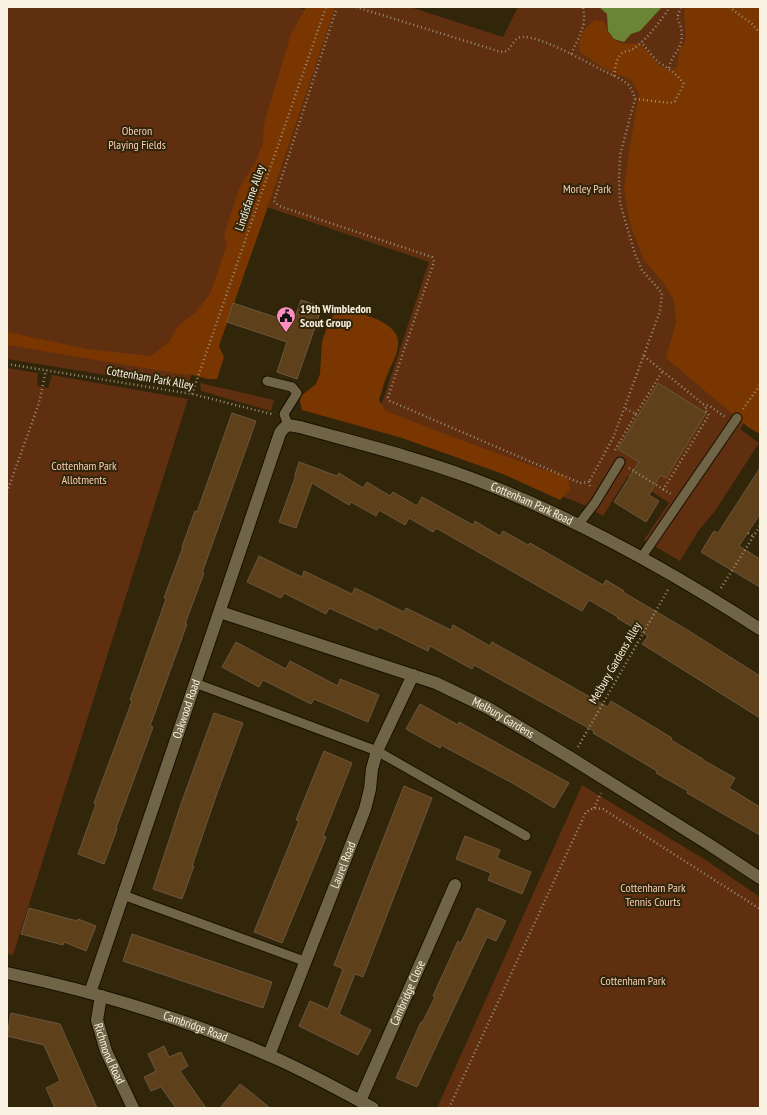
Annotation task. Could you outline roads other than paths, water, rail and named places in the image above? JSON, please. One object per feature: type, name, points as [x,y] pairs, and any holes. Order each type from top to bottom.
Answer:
[{"type":"street","name":"Cottenham Park Road","points":[[286,426],[402,456],[469,478],[528,501],[641,558],[760,629]]},
{"type":"street","name":"Oakwood Road","points":[[96,994],[123,896],[280,433],[286,426]]},
{"type":"street","name":"Melbury Gardens","points":[[220,612],[413,674],[436,683],[488,708],[572,758],[760,878]]},
{"type":"street","name":"Laurel Road","points":[[269,1055],[304,961],[365,809],[370,789],[372,769],[377,751],[413,674]]},
{"type":"street","name":"Cambridge Close","points":[[360,1101],[455,885]]},
{"type":"street","name":"Cambridge Road","points":[[7,973],[96,994],[183,1021],[269,1055],[374,1108]]},
{"type":"street","name":"Richmond Road","points":[[96,994],[97,1020],[106,1051],[133,1108]]},
{"type":"lane","points":[[267,381],[292,387],[297,393],[284,414],[286,426]]},
{"type":"lane","points":[[641,558],[735,420]]},
{"type":"lane","points":[[578,525],[595,503],[620,462]]},
{"type":"lane","points":[[195,683],[377,751],[526,836]]},
{"type":"lane","points":[[123,896],[304,961]]},
{"type":"place","name":"19th Wimbledon Scout Group","points":[[286,333]]},
{"type":"park label","name":"Oberon Playing Fields","points":[[137,138]]},
{"type":"park label","name":"Morley Park","points":[[587,189]]},
{"type":"park label","name":"Cottenham Park Allotments","points":[[84,473]]},
{"type":"park label","name":"Cottenham Park Tennis Courts","points":[[653,895]]},
{"type":"park label","name":"Cottenham Park","points":[[633,981]]}]
